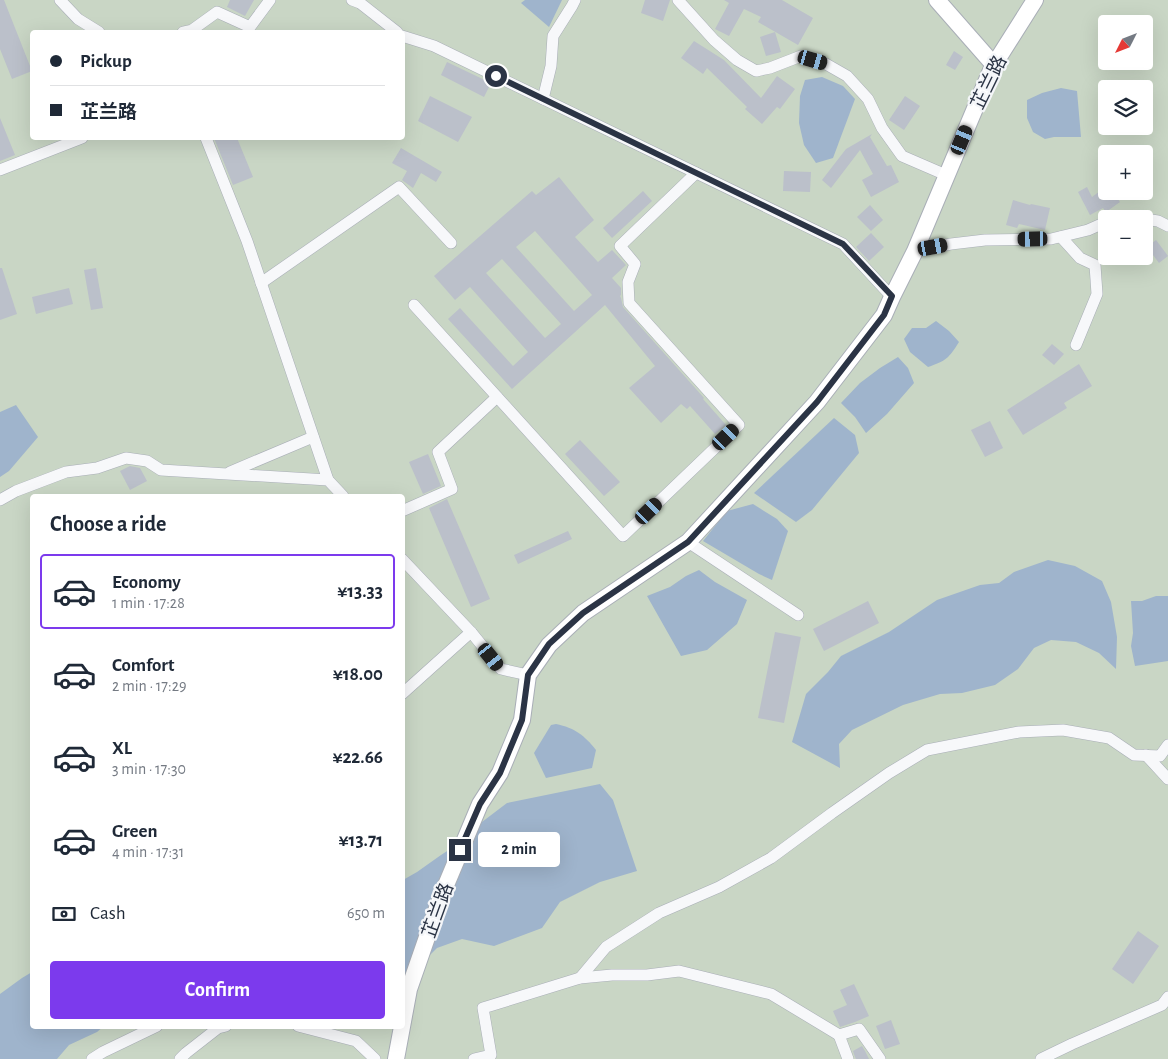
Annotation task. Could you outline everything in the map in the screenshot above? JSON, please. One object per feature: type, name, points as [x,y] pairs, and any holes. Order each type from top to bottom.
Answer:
[{"type":"street","points":[[60,0],[78,19],[96,30]]},
{"type":"street","points":[[218,0],[218,12]]},
{"type":"street","points":[[218,12],[250,27],[270,0]]},
{"type":"street","points":[[352,0],[360,3],[394,30]]},
{"type":"street","points":[[543,99],[551,66],[553,36],[575,0]]},
{"type":"street","points":[[678,0],[714,40],[737,60],[756,71],[770,68],[800,56],[826,64],[847,76],[868,99],[882,128],[902,156],[946,176]]},
{"type":"street","points":[[937,0],[994,64]]},
{"type":"street","name":"芷兰路","points":[[405,1011],[409,990],[441,897],[480,804],[500,773],[522,720],[528,675],[549,644],[583,613],[688,542],[817,402],[884,315],[915,250],[994,64],[1035,0]]},
{"type":"street","points":[[192,30],[218,12]]},
{"type":"street","points":[[405,37],[434,46],[843,244],[892,296]]},
{"type":"street","points":[[0,170],[77,140]]},
{"type":"street","points":[[207,140],[247,240],[328,480],[341,494]]},
{"type":"street","points":[[414,305],[623,536],[739,425],[630,303],[628,282],[635,264],[620,246],[696,173]]},
{"type":"street","points":[[261,283],[399,187],[451,242]]},
{"type":"street","points":[[1153,220],[1168,226]]},
{"type":"street","points":[[915,250],[985,240],[1051,239],[1088,230],[1098,226]]},
{"type":"street","points":[[1061,237],[1080,258],[1095,265],[1097,294],[1076,345]]},
{"type":"street","points":[[405,510],[452,489],[438,452],[497,397]]},
{"type":"street","points":[[227,474],[313,437]]},
{"type":"street","points":[[0,500],[16,491],[66,472],[96,468],[126,458],[147,461],[161,470],[328,480]]},
{"type":"street","points":[[688,542],[798,614]]},
{"type":"street","points":[[405,562],[471,632],[501,669],[528,675]]},
{"type":"street","points":[[405,691],[471,632]]},
{"type":"street","points":[[580,978],[606,947],[659,914],[719,887],[772,858],[860,793],[927,750],[1019,732],[1063,730],[1109,738],[1134,755],[1160,756],[1168,745]]},
{"type":"street","points":[[1146,755],[1168,779]]},
{"type":"street","points":[[474,1059],[491,1056],[483,1008],[580,978],[612,975],[647,975],[679,971],[771,994],[839,1035],[848,1059]]},
{"type":"street","points":[[1041,1059],[1160,1006],[1168,996]]},
{"type":"street","points":[[1160,1006],[1168,1016]]},
{"type":"street","points":[[839,1035],[859,1028],[880,1059]]},
{"type":"street","points":[[92,1059],[151,1029]]},
{"type":"street","points":[[180,1059],[217,1029]]},
{"type":"street","points":[[310,1029],[356,1041],[375,1059]]},
{"type":"street","name":"芷兰路","points":[[396,1059],[402,1029]]},
{"type":"green space","points":[[0,0],[1168,0],[1168,1059],[0,1059]]},
{"type":"water","points":[[525,0],[562,0],[549,27],[521,3]]},
{"type":"water","points":[[822,77],[843,86],[855,99],[833,158],[816,163],[804,145],[799,123],[800,96],[805,80]]},
{"type":"water","points":[[1061,88],[1077,91],[1081,137],[1045,139],[1033,132],[1027,118],[1027,100],[1042,93]]},
{"type":"water","points":[[936,321],[959,342],[946,358],[928,367],[910,352],[904,339],[912,328],[926,328]]},
{"type":"water","points":[[898,357],[908,368],[914,383],[887,414],[866,433],[855,417],[841,403],[860,383]]},
{"type":"water","points":[[16,405],[38,437],[9,471],[0,477],[0,412]]},
{"type":"water","points":[[834,418],[855,435],[859,453],[812,510],[796,522],[754,493]]},
{"type":"water","points":[[753,504],[777,519],[788,531],[772,580],[703,541],[727,511]]},
{"type":"water","points":[[1048,560],[1075,566],[1102,581],[1111,602],[1117,637],[1116,669],[1099,653],[1076,642],[1051,640],[1034,648],[1018,669],[995,685],[962,693],[940,694],[903,705],[852,730],[839,744],[840,768],[792,742],[806,694],[841,656],[889,632],[937,600],[980,585],[999,583],[1014,572]]},
{"type":"water","points":[[699,570],[715,582],[747,600],[737,624],[707,650],[681,656],[647,596],[670,587]]},
{"type":"water","points":[[1156,596],[1168,596],[1168,661],[1135,666],[1131,646],[1133,633],[1131,601],[1142,601]]},
{"type":"water","points":[[556,724],[579,733],[596,750],[592,768],[546,778],[534,753],[551,725]]},
{"type":"water","points":[[600,784],[613,800],[637,871],[600,882],[560,902],[542,928],[494,946],[462,939],[437,948],[417,968],[405,975],[405,879],[458,844],[478,825],[507,803]]},
{"type":"water","points":[[30,973],[30,1029],[100,1029],[69,1045],[57,1059],[0,1059],[0,994]]},
{"type":"building","points":[[0,0],[4,0],[30,66],[30,72],[12,79],[0,49]]},
{"type":"building","points":[[230,0],[254,0],[245,16],[227,7]]},
{"type":"building","points":[[645,0],[670,0],[663,21],[641,13]]},
{"type":"building","points":[[724,0],[782,0],[813,18],[798,45],[758,22],[761,17],[744,9],[729,36],[715,29],[729,3]]},
{"type":"building","points":[[775,32],[781,52],[766,56],[760,37]]},
{"type":"building","points":[[694,41],[724,60],[761,98],[777,76],[795,89],[780,109],[777,107],[762,124],[745,109],[747,107],[707,68],[703,74],[681,58]]},
{"type":"building","points":[[954,51],[963,57],[955,70],[946,65]]},
{"type":"building","points":[[447,62],[491,83],[484,97],[441,75]]},
{"type":"building","points":[[430,96],[472,117],[458,142],[418,121]]},
{"type":"building","points":[[905,96],[920,106],[904,130],[889,120]]},
{"type":"building","points":[[0,118],[15,155],[0,161]]},
{"type":"building","points":[[872,134],[870,137],[887,166],[891,165],[899,182],[871,197],[862,180],[873,174],[860,150],[831,188],[822,180],[846,149]]},
{"type":"building","points":[[215,140],[238,140],[253,177],[233,185]]},
{"type":"building","points":[[401,148],[442,172],[436,182],[421,173],[413,188],[402,180],[407,171],[392,163]]},
{"type":"building","points":[[784,171],[811,172],[810,192],[783,191]]},
{"type":"building","points":[[559,177],[594,220],[575,237],[598,262],[612,250],[626,265],[612,278],[621,288],[620,296],[623,307],[726,425],[715,434],[690,406],[687,409],[681,404],[661,423],[629,388],[655,366],[605,305],[512,389],[448,319],[460,308],[513,366],[528,352],[470,287],[455,300],[434,276],[532,191],[536,195]],"holes":[[[535,231],[592,295],[574,311],[516,247]],[[502,259],[561,324],[545,338],[486,273]]]},
{"type":"building","points":[[1087,187],[1092,197],[1098,192],[1098,200],[1119,200],[1120,202],[1109,210],[1103,208],[1090,215],[1078,192]]},
{"type":"building","points":[[643,191],[652,201],[612,238],[603,228]]},
{"type":"building","points":[[1013,200],[1050,208],[1045,230],[1019,224],[1017,228],[1006,225]]},
{"type":"building","points":[[870,205],[883,220],[871,231],[857,217]]},
{"type":"building","points":[[871,233],[884,247],[869,261],[856,247]]},
{"type":"building","points":[[1156,240],[1168,256],[1159,263],[1153,255],[1153,242]]},
{"type":"building","points":[[0,268],[2,268],[17,314],[0,320]]},
{"type":"building","points":[[96,268],[103,308],[91,310],[84,270]]},
{"type":"building","points":[[69,288],[73,304],[36,314],[32,297]]},
{"type":"building","points":[[1052,344],[1064,354],[1054,365],[1042,355]]},
{"type":"building","points":[[1079,364],[1092,386],[1064,403],[1067,408],[1023,435],[1007,410]]},
{"type":"building","points":[[990,421],[1003,448],[985,457],[971,430]]},
{"type":"building","points":[[580,440],[620,482],[604,496],[565,454]]},
{"type":"building","points":[[428,454],[441,486],[423,494],[409,462]]},
{"type":"building","points":[[130,466],[140,468],[147,481],[130,490],[120,471]]},
{"type":"building","points":[[447,499],[490,599],[471,607],[429,508]]},
{"type":"building","points":[[568,531],[572,539],[518,564],[514,555]]},
{"type":"building","points":[[868,601],[879,623],[824,651],[813,629]]},
{"type":"building","points":[[775,632],[801,637],[784,723],[758,718]]},
{"type":"building","points":[[1138,931],[1159,946],[1133,984],[1112,969]]},
{"type":"building","points":[[854,984],[869,1016],[840,1027],[833,1011],[847,1005],[840,990]]},
{"type":"building","points":[[891,1020],[900,1044],[885,1049],[876,1026]]},
{"type":"building","points":[[862,1046],[869,1059],[856,1059],[853,1051]]},
{"type":"route","points":[[460,850],[480,804],[500,773],[522,720],[528,675],[549,644],[583,613],[688,542],[817,402],[884,315],[892,296],[843,244],[496,76]]}]
